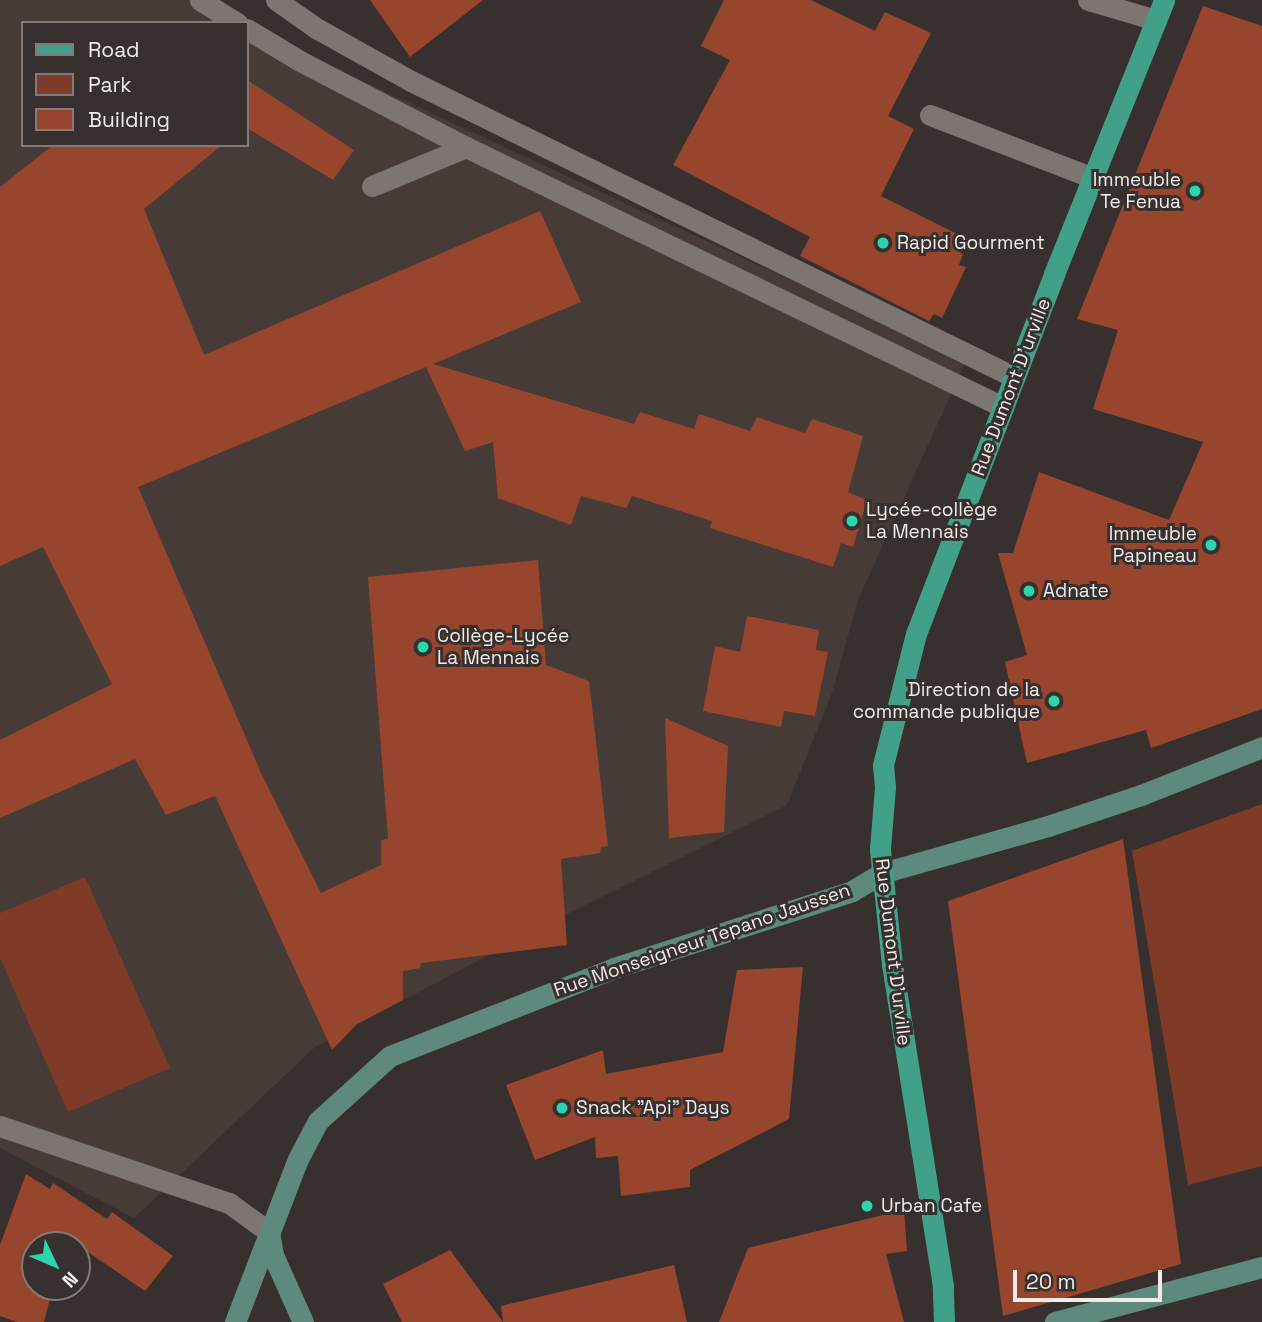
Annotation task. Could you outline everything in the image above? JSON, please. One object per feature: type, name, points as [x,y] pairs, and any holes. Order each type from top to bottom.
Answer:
[{"type":"main road","name":"Rue Dumont D'urville","points":[[944,1322],[943,1286],[892,964],[882,873],[883,765],[913,648],[1014,377],[1164,0]]},
{"type":"main road","name":"Rue Monseigneur Tepano Jaussen","points":[[235,1322],[298,1159],[318,1121],[390,1056],[614,968],[852,891],[882,873],[1048,826],[1141,795],[1262,747]]},
{"type":"main road","points":[[269,1232],[273,1255],[303,1322]]},
{"type":"main road","points":[[1055,1322],[1262,1267]]},
{"type":"street","points":[[200,0],[234,21]]},
{"type":"street","points":[[276,0],[316,28],[411,81],[1014,377]]},
{"type":"street","points":[[1088,0],[1156,20]]},
{"type":"street","points":[[248,30],[300,61],[466,146],[1003,407]]},
{"type":"street","points":[[930,115],[1093,178]]},
{"type":"street","points":[[372,186],[466,146]]},
{"type":"street","points":[[0,1126],[229,1203],[269,1232]]},
{"type":"shaded area","name":"Collège-Lycée La Mennais","points":[[0,0],[214,0],[315,59],[883,323],[964,365],[858,600],[832,693],[787,805],[555,920],[315,1047],[134,1218],[0,1148]]},
{"type":"green space","points":[[1262,804],[1262,1166],[1188,1185],[1132,851]]},
{"type":"green space","points":[[85,877],[170,1068],[68,1112],[0,958],[0,913]]},
{"type":"building","points":[[370,0],[483,0],[410,57]]},
{"type":"building","points":[[724,0],[811,0],[875,31],[885,12],[931,33],[888,116],[914,129],[881,196],[961,236],[956,250],[963,254],[959,265],[966,267],[942,318],[934,314],[929,321],[800,256],[810,237],[673,165],[730,60],[701,46]]},
{"type":"building","points":[[1203,6],[1262,26],[1262,709],[1151,748],[1146,730],[1027,763],[1005,662],[1027,655],[998,553],[1013,553],[1039,472],[1169,520],[1203,442],[1093,409],[1118,330],[1077,319]]},
{"type":"building","points":[[248,81],[354,150],[333,180],[248,129]]},
{"type":"building","points":[[50,147],[220,147],[144,209],[204,355],[540,211],[581,302],[433,364],[634,424],[640,412],[694,429],[699,414],[750,431],[757,417],[805,433],[812,419],[863,436],[848,492],[867,500],[853,547],[841,543],[833,567],[710,528],[712,521],[632,496],[626,508],[581,496],[571,525],[498,498],[493,442],[465,451],[426,367],[138,487],[261,773],[321,893],[381,865],[381,840],[388,839],[368,577],[538,560],[546,665],[589,681],[608,846],[601,847],[600,853],[561,859],[567,945],[421,963],[420,968],[403,971],[403,1000],[357,1024],[332,1050],[215,796],[166,815],[135,759],[0,818],[0,740],[112,684],[43,547],[0,566],[0,187]]},
{"type":"building","points":[[747,616],[819,630],[816,650],[828,652],[815,716],[784,711],[781,727],[703,711],[715,646],[740,652]]},
{"type":"building","points":[[665,718],[728,746],[724,832],[669,838]]},
{"type":"building","points":[[1123,839],[1181,1264],[1003,1316],[948,901]]},
{"type":"building","points":[[803,967],[789,1119],[690,1170],[690,1187],[621,1196],[618,1156],[596,1158],[595,1137],[535,1160],[506,1085],[603,1050],[606,1074],[723,1052],[737,970]]},
{"type":"building","points":[[26,1174],[50,1189],[53,1183],[107,1219],[112,1212],[173,1256],[145,1291],[91,1254],[91,1231],[21,1231],[21,1301],[49,1301],[44,1322],[17,1322],[0,1316],[0,1245]]},
{"type":"building","points":[[904,1210],[907,1251],[886,1254],[904,1322],[719,1322],[748,1248]]},
{"type":"building","points":[[450,1250],[503,1322],[402,1322],[383,1284]]},
{"type":"building","points":[[674,1265],[687,1322],[503,1322],[501,1306]]},
{"type":"place","name":"Immeuble Te Fenua","points":[[1195,191]]},
{"type":"place","name":"Rapid Gourment","points":[[883,243]]},
{"type":"place","name":"Lycée-collège La Mennais","points":[[852,521]]},
{"type":"place","name":"Immeuble Papineau","points":[[1211,545]]},
{"type":"place","name":"Adnate","points":[[1029,591]]},
{"type":"place","name":"Collège-Lycée La Mennais","points":[[423,647]]},
{"type":"place","name":"Direction de la commande publique","points":[[1054,701]]},
{"type":"place","name":"Snack \"Api\" Days","points":[[562,1108]]},
{"type":"place","name":"Urban Cafe","points":[[867,1206]]}]
